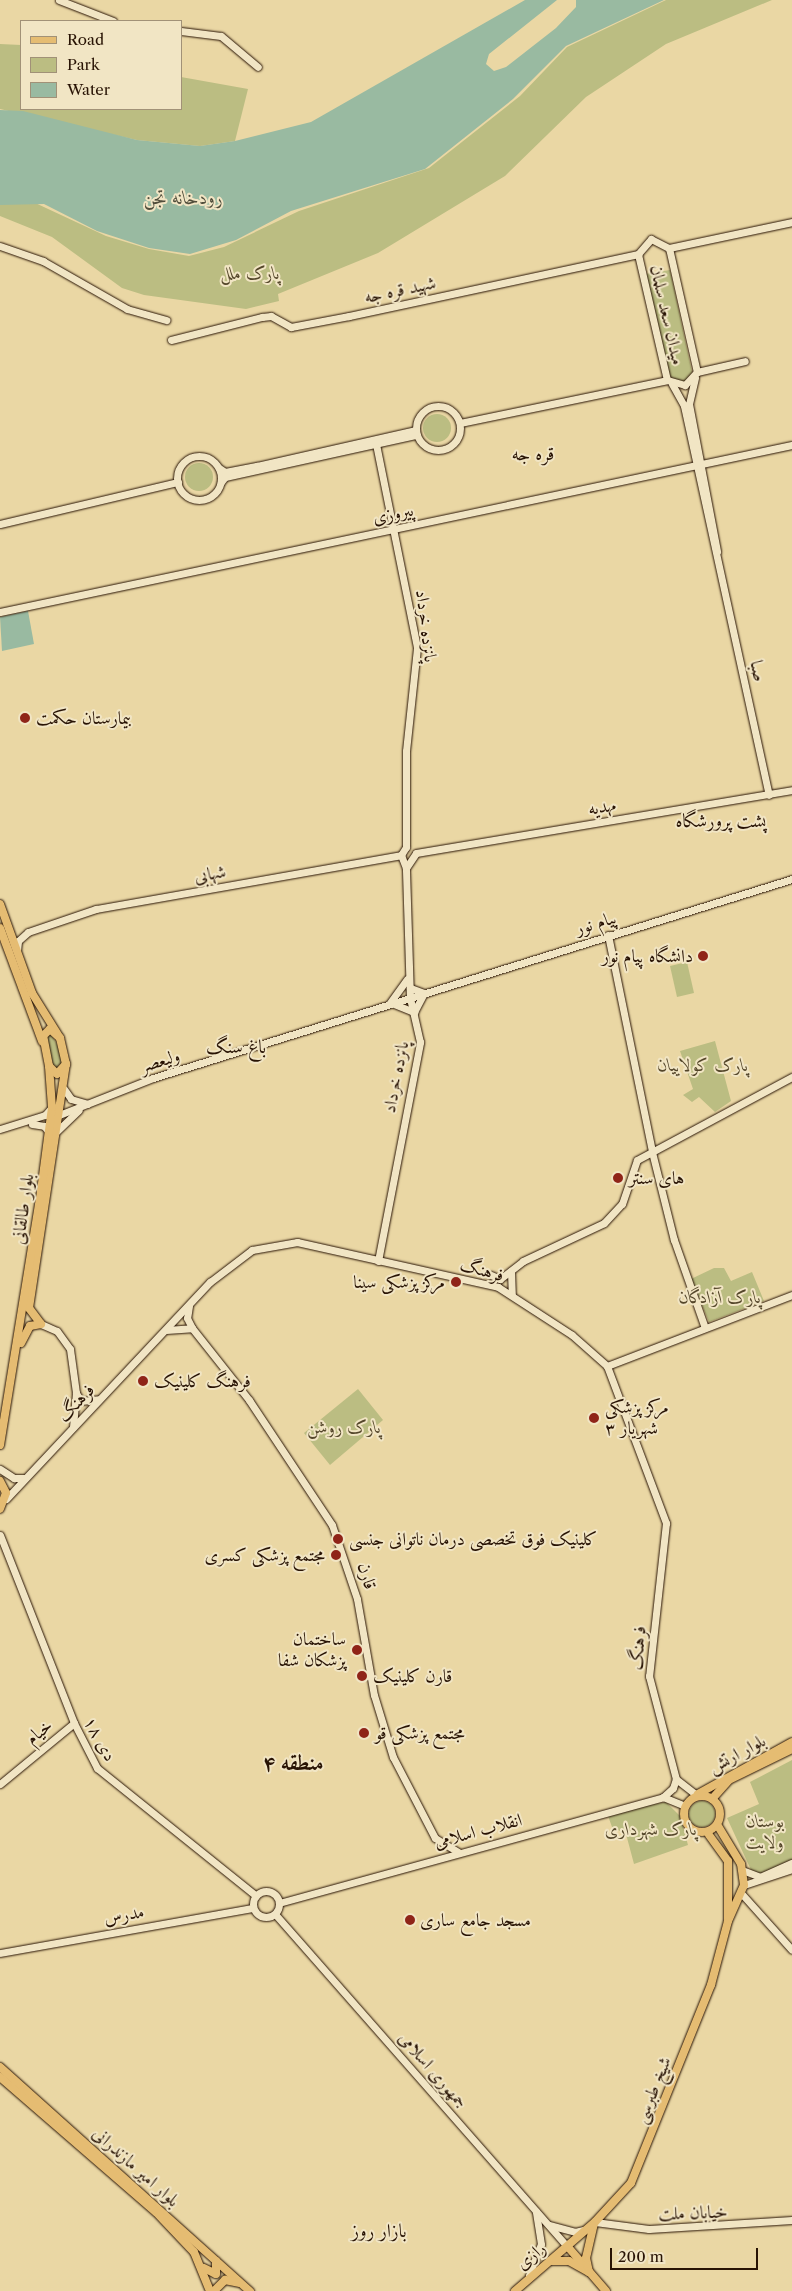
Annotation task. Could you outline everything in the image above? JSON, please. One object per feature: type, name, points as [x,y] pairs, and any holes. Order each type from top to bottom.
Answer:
[{"type":"main road","points":[[0,904],[3,925],[43,1044]]},
{"type":"main road","points":[[3,925],[42,1011],[60,1038]]},
{"type":"main road","points":[[35,1020],[43,1023],[42,1011]]},
{"type":"main road","points":[[43,1044],[47,1030],[60,1038]]},
{"type":"main road","name":"بلوار طالقانی","points":[[0,1444],[17,1357],[53,1131],[59,1115],[64,1089],[66,1064],[60,1038]]},
{"type":"main road","name":"بلوار طالقانی","points":[[41,1324],[29,1308],[53,1131],[50,1119],[52,1107],[49,1066],[43,1044]]},
{"type":"main road","points":[[49,1066],[57,1074],[66,1064]]},
{"type":"main road","points":[[50,1119],[59,1115]]},
{"type":"main road","points":[[17,1357],[26,1331],[41,1324]]},
{"type":"main road","points":[[0,1481],[6,1499],[0,1509]]},
{"type":"main road","name":"بلوار ارتش","points":[[696,1794],[792,1742]]},
{"type":"main road","name":"بلوار ارتش","points":[[712,1799],[729,1780],[792,1749]]},
{"type":"main road","points":[[696,1794],[712,1799],[718,1826],[709,1835],[692,1829],[685,1806],[696,1794]]},
{"type":"main road","name":"شیخ طبرسی","points":[[568,2247],[595,2222],[631,2183],[711,1985],[728,1921],[744,1885],[742,1870],[718,1826]]},
{"type":"main road","name":"شیخ طبرسی","points":[[709,1835],[725,1853],[728,1885],[728,1921]]},
{"type":"main road","points":[[728,1885],[733,1893],[741,1894]]},
{"type":"main road","name":"بلوار امیر مازندرانی","points":[[0,2067],[215,2258],[248,2290]]},
{"type":"main road","name":"بلوار امیر مازندرانی","points":[[0,2077],[156,2212],[200,2262],[212,2291]]},
{"type":"main road","points":[[589,2272],[586,2258],[595,2222]]},
{"type":"main road","points":[[568,2247],[606,2291]]},
{"type":"main road","name":"رازی","points":[[515,2291],[529,2275],[568,2247]]},
{"type":"main road","points":[[200,2262],[214,2275],[220,2270],[215,2258]]},
{"type":"main road","points":[[548,2261],[569,2262],[589,2272]]},
{"type":"main road","points":[[212,2291],[226,2280],[248,2290]]},
{"type":"street","points":[[59,0],[110,20]]},
{"type":"street","points":[[182,31],[221,36],[258,67]]},
{"type":"street","points":[[669,248],[792,222]]},
{"type":"street","name":"میدان سعد سلمان","points":[[651,239],[669,248],[696,375],[685,385],[669,382],[638,254],[651,239]]},
{"type":"street","points":[[0,246],[43,260],[127,308],[166,320]]},
{"type":"street","name":"شهید قره جه","points":[[171,340],[262,317],[291,327],[638,254]]},
{"type":"street","points":[[696,375],[745,361]]},
{"type":"street","name":"صبا","points":[[696,375],[689,404],[698,465]]},
{"type":"street","points":[[460,423],[669,382]]},
{"type":"street","name":"صبا","points":[[669,382],[684,406],[769,795]]},
{"type":"street","points":[[433,406],[450,409],[460,423],[456,440],[442,450],[425,447],[416,432],[419,416],[433,406]]},
{"type":"street","points":[[416,432],[376,444],[226,477],[220,482],[214,494],[198,500],[188,496],[178,482],[179,471],[190,458],[206,457],[225,472],[416,432]]},
{"type":"street","name":"پانزده خرداد","points":[[376,444],[396,529],[417,648],[406,751],[406,847],[401,856],[406,868],[408,971],[410,998],[414,1012],[419,1054],[378,1261]]},
{"type":"street","name":"پیروزی","points":[[0,612],[792,445]]},
{"type":"street","points":[[219,468],[220,482]]},
{"type":"street","points":[[0,524],[178,482]]},
{"type":"street","name":"مهدیه","points":[[416,853],[792,790]]},
{"type":"street","points":[[406,847],[416,853],[406,868]]},
{"type":"street","name":"شهابی","points":[[28,932],[96,908],[401,856]]},
{"type":"street","name":"پیام نور","points":[[410,998],[792,879]]},
{"type":"street","points":[[3,925],[28,932]]},
{"type":"street","points":[[18,956],[18,941],[28,932]]},
{"type":"street","points":[[608,935],[652,1152],[674,1240],[705,1328]]},
{"type":"street","points":[[408,971],[402,991],[390,1005],[414,1012],[424,993],[410,988]]},
{"type":"street","name":"ولیعصر","points":[[59,1115],[138,1083],[410,998]]},
{"type":"street","points":[[491,1275],[500,1279],[512,1268],[604,1223],[622,1204],[630,1172],[642,1157],[792,1076]]},
{"type":"street","points":[[64,1089],[71,1099],[87,1104]]},
{"type":"street","points":[[32,1124],[44,1126],[53,1131],[87,1104]]},
{"type":"street","points":[[0,1129],[45,1115],[52,1107]]},
{"type":"street","points":[[0,1134],[50,1119]]},
{"type":"street","points":[[650,1139],[661,1147]]},
{"type":"street","points":[[655,1162],[661,1147]]},
{"type":"street","points":[[642,1157],[655,1162]]},
{"type":"street","name":"فرهنگ","points":[[6,1499],[162,1331],[242,1256],[264,1246],[297,1242],[489,1285],[512,1295],[572,1335],[607,1366],[666,1523],[649,1676],[676,1779]]},
{"type":"street","points":[[512,1268],[512,1295]]},
{"type":"street","points":[[607,1366],[792,1295]]},
{"type":"street","points":[[191,1303],[187,1318],[192,1328]]},
{"type":"street","points":[[41,1324],[57,1331],[70,1348],[76,1393],[73,1427]]},
{"type":"street","points":[[162,1331],[181,1325],[192,1328]]},
{"type":"street","name":"قارن","points":[[192,1328],[249,1400],[332,1525],[357,1599],[374,1695],[393,1757],[435,1838],[458,1852]]},
{"type":"street","points":[[76,1393],[88,1403],[103,1396]]},
{"type":"street","points":[[0,1469],[14,1478],[24,1478]]},
{"type":"street","name":"۱۸ دی","points":[[0,1535],[74,1723],[97,1768],[108,1781],[256,1896]]},
{"type":"street","name":"خیام","points":[[0,1784],[74,1723]]},
{"type":"street","points":[[685,1806],[662,1797],[673,1788],[676,1779],[696,1794]]},
{"type":"street","name":"انقلاب اسلامی","points":[[279,1903],[662,1797]]},
{"type":"street","points":[[742,1870],[760,1877],[792,1863]]},
{"type":"street","points":[[744,1885],[792,1869]]},
{"type":"street","points":[[270,1892],[279,1903],[275,1914],[264,1918],[253,1908],[256,1896],[270,1892]]},
{"type":"street","points":[[741,1894],[792,1950]]},
{"type":"street","name":"مدرس","points":[[0,1953],[253,1908]]},
{"type":"street","name":"جمهوری اسلامی","points":[[275,1914],[568,2247]]},
{"type":"street","points":[[529,2275],[541,2244],[536,2210]]},
{"type":"street","name":"خیابان ملت","points":[[595,2222],[650,2229],[792,2220]]},
{"type":"street","points":[[548,2224],[561,2230],[587,2229]]},
{"type":"green space","name":"پارک ملل","points":[[666,0],[772,0],[666,44],[586,97],[505,176],[378,253],[278,294],[279,301],[246,309],[144,295],[122,288],[52,237],[0,216],[0,193],[16,194],[106,236],[149,249],[189,256],[224,247],[299,211],[429,168],[520,96],[567,47]]},
{"type":"green space","points":[[0,44],[20,45],[20,110],[182,110],[182,77],[248,89],[235,141],[200,146],[137,140],[0,109]]},
{"type":"green space","points":[[670,270],[692,372],[684,383],[669,378],[645,274]]},
{"type":"green space","points":[[437,414],[447,418],[451,428],[447,438],[437,442],[427,438],[423,428],[427,418]]},
{"type":"green space","points":[[199,463],[209,467],[213,477],[209,487],[199,491],[189,487],[185,477],[189,467]]},
{"type":"green space","points":[[687,962],[694,993],[677,997],[670,966]]},
{"type":"green space","points":[[50,1032],[64,1057],[61,1070],[53,1070],[46,1034]]},
{"type":"green space","name":"پارک کولاییان","points":[[715,1041],[731,1101],[715,1112],[699,1097],[692,1102],[683,1095],[693,1089],[680,1051]]},
{"type":"green space","name":"پارک آزادگان","points":[[714,1268],[724,1268],[731,1281],[752,1272],[764,1301],[709,1322],[691,1279]]},
{"type":"green space","name":"پارک روشن","points":[[358,1389],[383,1420],[330,1465],[304,1433]]},
{"type":"green space","name":"بوستان ولایت","points":[[792,1760],[792,1860],[760,1874],[752,1872],[727,1818],[759,1804],[750,1782]]},
{"type":"green space","points":[[702,1801],[711,1805],[715,1814],[711,1823],[702,1827],[693,1823],[689,1814],[693,1805]]},
{"type":"green space","name":"پارک شهرداری","points":[[666,1802],[680,1816],[688,1845],[634,1864],[626,1834],[612,1827],[607,1813]]},
{"type":"water","name":"رودخانه تجن","points":[[525,0],[557,0],[489,54],[486,64],[494,71],[506,67],[556,28],[576,7],[576,0],[664,0],[566,46],[513,99],[425,169],[291,211],[236,240],[190,254],[149,248],[97,231],[44,204],[0,205],[0,110],[23,111],[137,140],[200,146],[235,141],[311,122]]},
{"type":"water","points":[[28,611],[34,644],[2,651],[0,617]]},
{"type":"place","name":"بیمارستان حکمت","points":[[25,718]]},
{"type":"place","name":"دانشگاه پیام نور","points":[[703,956]]},
{"type":"place","name":"های سنتر","points":[[618,1178]]},
{"type":"place","name":"مرکز پزشکی سینا","points":[[456,1282]]},
{"type":"place","name":"فرهنگ کلینیک","points":[[143,1381]]},
{"type":"place","name":"مرکز پزشکی شهریار ۳","points":[[594,1418]]},
{"type":"place","name":"کلینیک فوق تخصصی درمان ناتوانی جنسی","points":[[338,1539]]},
{"type":"place","name":"مجتمع پزشکی کسری","points":[[336,1555]]},
{"type":"place","name":"ساختمان پزشکان شفا","points":[[357,1650]]},
{"type":"place","name":"قارن کلینیک","points":[[362,1676]]},
{"type":"place","name":"مجتمع پزشکی قو","points":[[364,1733]]},
{"type":"place","name":"مسجد جامع ساری","points":[[410,1920]]},
{"type":"district","name":"قره جه","points":[[533,454]]},
{"type":"district","name":"پشت پرورشگاه","points":[[721,821]]},
{"type":"district","name":"باغ سنگ","points":[[236,1047]]},
{"type":"district","name":"منطقه ۴","points":[[293,1763]]},
{"type":"district","name":"بازار روز","points":[[379,2231]]}]
